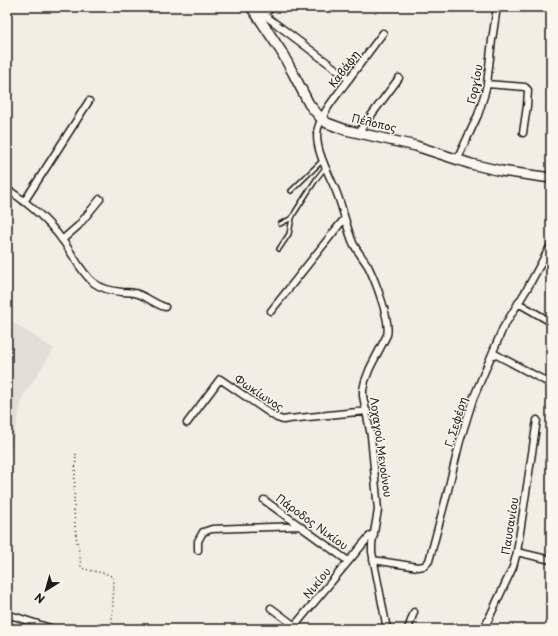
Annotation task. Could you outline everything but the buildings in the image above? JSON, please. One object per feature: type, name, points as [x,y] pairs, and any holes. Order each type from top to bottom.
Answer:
[{"type":"street","points":[[257,12],[273,7]]},
{"type":"street","name":"Γοργίου","points":[[457,160],[478,115],[487,84],[497,7]]},
{"type":"street","points":[[257,12],[349,79]]},
{"type":"street","name":"Πέλοπος","points":[[257,12],[287,61],[309,104],[322,119],[339,127],[358,133],[411,144],[471,164],[501,171],[551,178]]},
{"type":"street","name":"Καβάφη","points":[[322,119],[327,108],[383,33]]},
{"type":"street","points":[[358,133],[398,78]]},
{"type":"street","points":[[487,84],[525,87],[528,90],[523,132]]},
{"type":"street","points":[[24,202],[89,101]]},
{"type":"street","name":"Λοχαγού Μενούνου","points":[[322,119],[317,130],[317,135],[323,160],[336,192],[355,248],[368,266],[375,282],[388,323],[387,335],[370,368],[365,380],[363,392],[371,436],[378,510],[372,546],[373,560],[387,629]]},
{"type":"street","points":[[7,189],[44,220],[62,240],[86,275],[94,283],[111,290],[138,294],[165,307]]},
{"type":"street","points":[[62,240],[78,226],[100,198]]},
{"type":"street","points":[[271,311],[344,219]]},
{"type":"street","name":"Γ. Σεφέρη","points":[[373,560],[418,567],[426,565],[429,561],[464,425],[473,399],[503,328],[551,245]]},
{"type":"street","points":[[518,303],[551,322]]},
{"type":"street","points":[[493,353],[551,384]]},
{"type":"street","name":"Φωκίωνος","points":[[187,423],[220,379],[271,415],[280,419],[297,419],[367,412]]},
{"type":"street","name":"Παυσανίου","points":[[484,629],[512,567],[517,552],[537,420]]},
{"type":"street","name":"Πάροδος Νικίου","points":[[264,500],[348,561]]},
{"type":"street","points":[[198,550],[198,541],[203,532],[212,529],[300,526]]},
{"type":"street","name":"Νικίου","points":[[272,608],[291,623],[296,624],[370,536],[374,536]]},
{"type":"street","points":[[517,552],[551,560]]},
{"type":"street","points":[[408,629],[414,612]]},
{"type":"street","points":[[7,614],[53,629]]},
{"type":"lane","points":[[291,191],[323,160]]},
{"type":"lane","points":[[279,248],[289,234],[292,218],[295,212],[316,178],[326,168]]},
{"type":"lane","points":[[280,224],[292,218]]},
{"type":"path","points":[[76,454],[74,525],[80,551],[81,567],[113,577],[112,621],[110,629]]},
{"type":"shaded area","points":[[7,319],[54,349],[23,396],[9,459],[7,459]]}]
